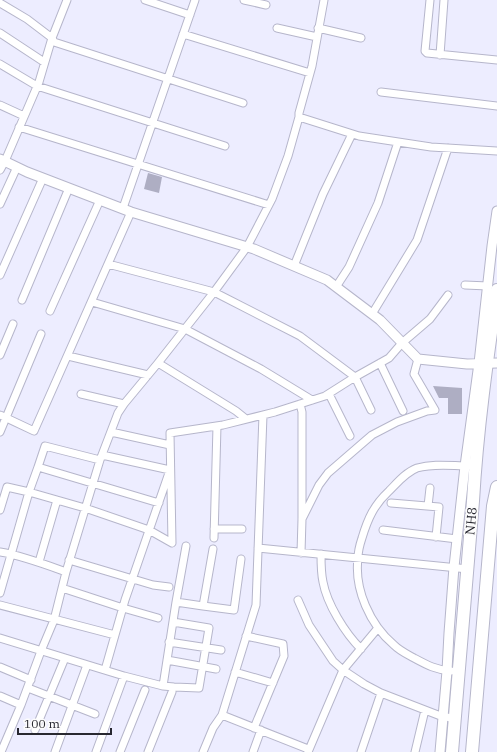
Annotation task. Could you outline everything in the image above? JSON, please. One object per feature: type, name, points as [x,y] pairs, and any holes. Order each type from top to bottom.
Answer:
[{"type":"main road","name":"NH8","points":[[452,752],[455,719],[453,671],[468,569],[470,466],[488,363],[492,288]]},
{"type":"main road","name":"NH8","points":[[472,752],[493,506],[497,487]]},
{"type":"street","points":[[0,170],[2,160],[19,127],[37,86],[52,38],[67,0]]},
{"type":"street","points":[[145,0],[190,15]]},
{"type":"street","points":[[3,416],[34,431],[108,264],[127,210],[138,164],[195,0]]},
{"type":"street","points":[[244,0],[266,5]]},
{"type":"street","points":[[1,752],[21,706],[54,620],[69,560],[85,508],[101,457],[118,413],[214,292],[247,247],[269,205],[288,156],[299,117],[310,73],[324,0]]},
{"type":"street","points":[[430,0],[425,51],[427,54],[497,60]]},
{"type":"street","points":[[440,55],[444,0]]},
{"type":"street","points":[[0,3],[27,19],[52,38],[54,42],[244,102]]},
{"type":"street","points":[[277,28],[317,37]]},
{"type":"street","points":[[318,28],[361,38]]},
{"type":"street","points":[[0,33],[44,62]]},
{"type":"street","points":[[183,34],[310,73]]},
{"type":"street","points":[[0,64],[37,86],[225,146]]},
{"type":"street","points":[[381,92],[497,106]]},
{"type":"street","points":[[0,105],[24,116]]},
{"type":"street","points":[[299,117],[359,136],[432,148],[497,151]]},
{"type":"street","points":[[19,127],[269,205]]},
{"type":"street","points":[[294,266],[323,194],[352,134]]},
{"type":"street","points":[[336,287],[349,267],[378,203],[398,142]]},
{"type":"street","points":[[372,314],[417,240],[448,148]]},
{"type":"street","points":[[2,160],[43,178],[127,210],[247,247],[327,280],[380,320],[418,359],[467,364],[488,363]]},
{"type":"street","points":[[0,204],[17,167]]},
{"type":"street","points":[[0,275],[43,178]]},
{"type":"street","points":[[22,300],[69,188]]},
{"type":"street","points":[[50,311],[100,200]]},
{"type":"street","points":[[465,285],[492,288],[497,211]]},
{"type":"street","points":[[108,264],[214,292],[300,336],[355,377],[371,410]]},
{"type":"street","points":[[0,510],[7,487],[85,508],[149,530],[172,543],[170,433],[217,426],[263,415],[325,396],[389,358],[402,343],[430,319],[448,296]]},
{"type":"street","points":[[92,302],[185,328],[261,369],[312,400]]},
{"type":"street","points":[[0,355],[13,324]]},
{"type":"street","points":[[0,432],[3,416],[41,334]]},
{"type":"street","points":[[68,356],[148,375]]},
{"type":"street","points":[[302,519],[319,485],[328,473],[368,438],[397,422],[427,411],[435,410],[414,374],[418,359]]},
{"type":"street","points":[[158,363],[236,411],[246,419]]},
{"type":"street","points":[[380,363],[403,411]]},
{"type":"street","points":[[81,394],[124,404]]},
{"type":"street","points":[[329,394],[350,436]]},
{"type":"street","points":[[300,404],[302,412],[301,553]]},
{"type":"street","points":[[204,752],[213,728],[222,715],[256,604],[263,415]]},
{"type":"street","points":[[214,538],[217,426]]},
{"type":"street","points":[[111,432],[170,445]]},
{"type":"street","points":[[0,593],[29,492],[45,446],[170,470]]},
{"type":"street","points":[[440,752],[443,716],[453,671],[449,633],[454,567],[457,539],[470,466],[445,465],[416,468],[404,476],[381,498],[367,521],[358,558],[357,573],[360,592],[373,621],[394,646],[430,667],[453,671]]},
{"type":"street","points":[[38,467],[159,503]]},
{"type":"street","points":[[105,670],[123,608],[170,470]]},
{"type":"street","points":[[428,506],[430,488]]},
{"type":"street","points":[[38,562],[57,500]]},
{"type":"street","points":[[391,503],[439,507],[436,537]]},
{"type":"street","points":[[214,529],[242,529]]},
{"type":"street","points":[[383,530],[457,539]]},
{"type":"street","points":[[163,686],[172,622],[186,546]]},
{"type":"street","points":[[258,548],[468,569]]},
{"type":"street","points":[[203,606],[213,549]]},
{"type":"street","points":[[0,552],[12,554],[66,572]]},
{"type":"street","points":[[321,554],[323,582],[329,601],[345,629],[360,649]]},
{"type":"street","points":[[176,602],[234,610],[241,559]]},
{"type":"street","points":[[69,560],[153,585],[169,587]]},
{"type":"street","points":[[62,588],[158,618]]},
{"type":"street","points":[[298,600],[309,625],[333,661],[342,670],[381,693],[425,710],[455,719]]},
{"type":"street","points":[[0,605],[115,635]]},
{"type":"street","points":[[0,638],[124,676],[163,686],[174,688],[199,688],[209,628],[172,622]]},
{"type":"street","points":[[222,715],[308,751],[342,670],[378,628]]},
{"type":"street","points":[[246,636],[283,644],[284,656],[257,729],[253,752]]},
{"type":"street","points":[[169,642],[221,650]]},
{"type":"street","points":[[36,730],[65,658]]},
{"type":"street","points":[[167,660],[216,669]]},
{"type":"street","points":[[56,752],[88,665]]},
{"type":"street","points":[[0,667],[31,680]]},
{"type":"street","points":[[235,672],[273,683]]},
{"type":"street","points":[[96,752],[124,676]]},
{"type":"street","points":[[28,688],[95,714]]},
{"type":"street","points":[[120,752],[145,690]]},
{"type":"street","points":[[148,752],[172,692]]},
{"type":"street","points":[[361,752],[381,693]]},
{"type":"street","points":[[0,696],[21,706]]},
{"type":"street","points":[[415,752],[425,710]]},
{"type":"building","points":[[148,173],[162,177],[159,193],[144,189]]},
{"type":"building","points":[[433,386],[462,388],[462,414],[448,414],[448,398],[439,398]]}]
